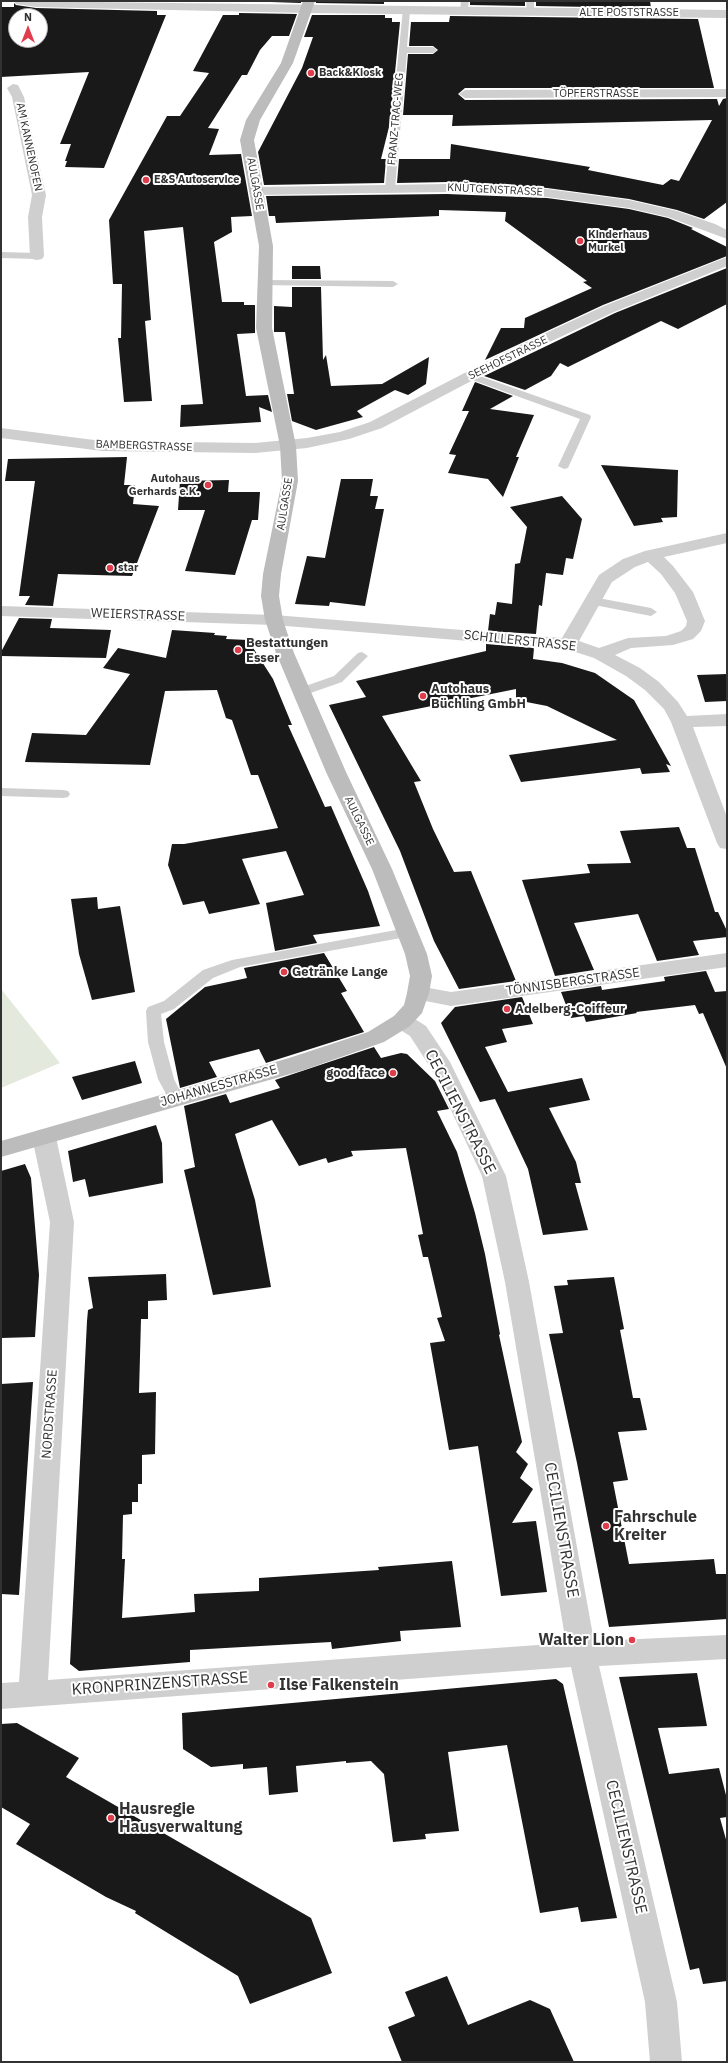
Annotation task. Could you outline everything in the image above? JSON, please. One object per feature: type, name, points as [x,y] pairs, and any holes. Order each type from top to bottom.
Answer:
[{"type":"main road","name":"AULGASSE","points":[[307,5],[287,63],[253,120],[247,140],[266,246],[264,328],[288,446],[290,481],[272,574],[270,596],[274,620],[285,653],[336,772],[382,869],[416,954],[421,976],[418,994]]},
{"type":"main road","name":"JOHANNESSTRASSE","points":[[1,1149],[296,1064],[376,1037],[402,1021],[414,1008],[418,994]]},
{"type":"street","name":"ALTE POSTSTRASSE","points":[[20,1],[36,3],[307,5],[406,11],[465,6],[531,7],[682,14],[727,14]]},
{"type":"street","points":[[664,1],[682,14]]},
{"type":"street","name":"AM KANNENOFEN","points":[[5,85],[18,97],[40,196],[35,217],[37,256]]},
{"type":"street","name":"TÖPFERSTRASSE","points":[[465,94],[727,93]]},
{"type":"street","name":"KNÜTGENSTRASSE","points":[[256,191],[390,188],[497,189],[589,198],[672,214],[727,235]]},
{"type":"street","name":"SEEHOFSTRASSE","points":[[288,446],[343,436],[376,425],[508,356],[609,309],[727,261]]},
{"type":"street","name":"BAMBERGSTRASSE","points":[[1,433],[102,446],[255,448],[288,446]]},
{"type":"street","points":[[568,644],[594,601],[605,579],[629,563],[651,555],[727,538]]},
{"type":"street","points":[[600,654],[628,643],[667,642],[687,635],[695,627],[696,620],[684,592],[667,570],[651,555]]},
{"type":"street","name":"WEIERSTRASSE","points":[[1,611],[274,620]]},
{"type":"street","name":"SCHILLERSTRASSE","points":[[274,620],[568,644],[600,654],[633,672],[652,686],[671,706],[681,722],[727,844]]},
{"type":"street","points":[[681,722],[727,720]]},
{"type":"street","name":"TÖNNISBERGSTRASSE","points":[[418,994],[451,999],[727,960]]},
{"type":"street","name":"CECILIENSTRASSE","points":[[402,1021],[418,1032],[442,1068],[494,1176],[517,1282],[536,1382],[582,1654],[661,2002],[666,2062]]},
{"type":"street","name":"NORDSTRASSE","points":[[33,1692],[62,1222],[44,1137]]},
{"type":"street","name":"KRONPRINZENSTRASSE","points":[[1,1696],[33,1692],[582,1654],[727,1647]]},
{"type":"lane","name":"FRANZ-TRAC-WEG","points":[[390,188],[406,11]]},
{"type":"lane","points":[[403,50],[433,50]]},
{"type":"lane","points":[[1,254],[37,256]]},
{"type":"lane","points":[[265,283],[393,284]]},
{"type":"lane","points":[[471,376],[586,417],[564,466]]},
{"type":"lane","points":[[594,601],[651,612]]},
{"type":"lane","points":[[302,692],[338,679],[362,656]]},
{"type":"lane","points":[[1,792],[63,794]]},
{"type":"lane","points":[[176,1099],[166,1078],[156,1042],[153,1011],[169,1005],[208,974],[236,963],[407,933]]},
{"type":"shaded area","points":[[1,989],[60,1063],[1,1088]]},
{"type":"building","points":[[241,1],[301,1],[301,3]]},
{"type":"building","points":[[316,1],[384,1],[384,4],[316,3]]},
{"type":"building","points":[[470,1],[525,1],[525,6],[470,5]]},
{"type":"building","points":[[536,1],[650,1],[651,8],[536,6]]},
{"type":"building","points":[[14,3],[16,5],[36,8],[8,8],[8,48],[48,48],[48,8],[157,11],[157,15],[166,15],[104,168],[65,167],[67,161],[65,161],[71,144],[60,144],[89,72],[1,77],[1,7],[14,7]]},
{"type":"building","points":[[239,13],[297,14],[289,36],[272,36],[260,50],[247,75],[242,75],[208,128],[219,129],[209,155],[241,154],[252,216],[231,217],[232,232],[214,242],[222,302],[244,302],[244,305],[255,305],[255,333],[237,334],[246,396],[268,395],[272,412],[259,407],[261,422],[180,427],[181,405],[203,404],[183,227],[144,231],[151,320],[145,321],[152,401],[124,402],[118,338],[121,338],[122,284],[113,284],[109,220],[167,116],[180,116],[209,73],[193,71],[223,15],[239,15]]},
{"type":"building","points":[[312,15],[385,15],[385,18],[392,18],[392,22],[400,22],[390,123],[381,159],[386,159],[384,183],[264,185],[258,152],[302,68],[313,37],[304,37]]},
{"type":"building","points":[[450,16],[698,19],[714,88],[465,88],[458,94],[465,100],[717,99],[719,106],[723,99],[727,98],[727,202],[704,219],[677,210],[629,199],[547,188],[447,182],[397,183],[399,159],[450,159],[451,144],[590,167],[588,170],[663,185],[671,179],[679,181],[712,120],[452,126],[453,115],[403,115],[408,54],[433,54],[438,50],[433,46],[409,46],[411,22],[449,22]]},
{"type":"building","points":[[447,194],[547,198],[629,209],[668,218],[693,228],[691,229],[727,247],[727,256],[603,305],[485,360],[501,328],[524,328],[525,318],[592,288],[583,282],[587,281],[505,221],[506,212],[439,210],[439,216],[276,223],[275,216],[269,216],[266,196]]},
{"type":"building","points":[[292,266],[320,266],[321,279],[292,279]]},
{"type":"building","points":[[727,268],[727,304],[678,329],[661,321],[568,367],[560,363],[551,376],[525,390],[484,376],[615,313]]},
{"type":"building","points":[[292,287],[321,287],[323,360],[326,355],[331,386],[382,384],[429,357],[426,384],[408,395],[395,390],[357,411],[363,417],[316,430],[292,421],[287,394],[294,394],[285,332],[274,332],[274,306],[292,307]]},
{"type":"building","points":[[475,382],[513,396],[490,409],[534,415],[516,457],[519,457],[503,497],[488,479],[448,473],[456,455],[449,454],[469,411],[462,411]]},
{"type":"building","points":[[127,457],[124,485],[135,485],[133,504],[159,506],[132,576],[58,574],[53,606],[25,605],[30,596],[19,596],[35,481],[5,481],[8,459]]},
{"type":"building","points":[[601,465],[678,470],[677,517],[661,518],[663,522],[634,526]]},
{"type":"building","points":[[341,479],[373,479],[370,496],[378,496],[375,509],[384,509],[365,606],[330,602],[329,606],[295,604],[307,556],[325,558]]},
{"type":"building","points":[[229,480],[228,492],[260,492],[258,520],[252,520],[235,575],[185,571],[205,510],[178,510],[180,481]]},
{"type":"building","points":[[562,496],[582,519],[573,559],[566,558],[563,575],[546,573],[542,606],[539,605],[536,634],[488,631],[490,614],[495,615],[497,602],[512,604],[515,564],[520,563],[527,527],[510,507]]},
{"type":"building","points":[[19,618],[52,619],[50,628],[111,630],[106,658],[1,656],[1,652]]},
{"type":"building","points":[[172,630],[215,633],[214,635],[227,636],[226,639],[248,640],[273,679],[292,725],[288,725],[325,807],[331,806],[368,891],[380,926],[313,935],[317,943],[275,951],[266,903],[304,895],[286,851],[242,859],[260,904],[209,914],[204,901],[183,905],[168,865],[172,844],[184,844],[278,828],[258,775],[251,775],[232,720],[226,718],[217,690],[165,691],[150,765],[25,762],[32,733],[86,735],[130,674],[103,668],[118,648],[166,658]]},
{"type":"building","points":[[486,644],[534,648],[533,659],[562,663],[595,673],[634,700],[671,766],[666,764],[670,772],[642,774],[640,768],[521,782],[509,755],[617,740],[547,706],[516,700],[516,689],[382,716],[421,781],[414,782],[433,829],[454,872],[471,871],[516,981],[459,989],[434,941],[400,851],[329,705],[366,697],[356,681],[486,651]]},
{"type":"building","points":[[727,674],[727,701],[705,702],[697,675]]},
{"type":"building","points":[[679,827],[687,848],[695,848],[715,912],[718,912],[727,931],[727,937],[693,941],[699,955],[657,961],[638,914],[574,923],[594,970],[555,976],[522,880],[590,873],[587,864],[631,863],[620,831]]},
{"type":"building","points":[[97,897],[98,909],[120,906],[135,992],[92,1000],[79,954],[71,899]]},
{"type":"building","points":[[324,953],[347,991],[341,993],[364,1032],[266,1063],[259,1049],[209,1062],[217,1077],[180,1088],[166,1019],[205,987],[247,978],[244,968]]},
{"type":"building","points":[[706,971],[715,992],[727,991],[727,1069],[703,1013],[699,1014],[695,1005],[636,1012],[637,1013],[586,1022],[584,1016],[571,1018],[561,992],[601,986],[602,990],[665,981],[664,977]]},
{"type":"building","points":[[522,997],[533,1024],[502,1029],[507,1042],[485,1047],[508,1092],[582,1078],[590,1100],[549,1108],[576,1162],[581,1183],[575,1183],[588,1230],[543,1235],[528,1169],[495,1099],[480,1102],[441,1023],[455,1007]]},
{"type":"building","points":[[374,1047],[381,1058],[401,1053],[407,1054],[435,1081],[449,1109],[437,1111],[457,1152],[475,1213],[485,1254],[499,1335],[522,1442],[516,1452],[528,1464],[520,1478],[533,1489],[512,1523],[536,1521],[547,1592],[501,1596],[478,1446],[449,1450],[430,1343],[445,1341],[437,1318],[442,1317],[428,1257],[423,1257],[418,1235],[423,1234],[406,1148],[351,1151],[353,1156],[328,1163],[326,1158],[299,1166],[272,1120],[235,1134],[255,1200],[271,1287],[213,1295],[184,1170],[195,1167],[184,1106],[226,1094],[230,1103],[280,1088],[275,1080]]},
{"type":"building","points":[[135,1061],[142,1083],[82,1100],[72,1077]]},
{"type":"building","points":[[156,1125],[162,1143],[163,1183],[89,1197],[85,1179],[73,1182],[68,1151]]},
{"type":"building","points":[[25,1164],[31,1178],[39,1275],[35,1337],[1,1338],[1,1171]]},
{"type":"building","points":[[166,1274],[167,1300],[148,1301],[148,1319],[141,1319],[139,1393],[156,1392],[155,1454],[142,1455],[142,1484],[138,1484],[138,1502],[132,1502],[132,1514],[123,1515],[122,1559],[125,1559],[122,1618],[195,1612],[194,1594],[259,1591],[259,1578],[379,1570],[378,1567],[452,1561],[461,1627],[400,1631],[401,1641],[332,1649],[331,1642],[190,1650],[190,1662],[79,1671],[70,1664],[87,1321],[88,1310],[93,1308],[88,1277]]},
{"type":"building","points":[[614,1277],[624,1329],[620,1330],[633,1398],[640,1398],[647,1430],[618,1432],[628,1480],[613,1482],[629,1564],[714,1559],[716,1574],[727,1574],[727,1619],[609,1627],[577,1463],[549,1334],[563,1333],[554,1286],[568,1285],[567,1280]]},
{"type":"building","points":[[33,1382],[19,1595],[1,1594],[1,1384]]},
{"type":"building","points":[[697,1673],[707,1726],[658,1728],[669,1774],[719,1768],[727,1799],[727,1817],[720,1818],[727,1843],[727,1981],[703,1984],[699,1968],[690,1970],[619,1677]]},
{"type":"building","points":[[556,1679],[563,1684],[617,1918],[581,1922],[578,1907],[540,1913],[507,1745],[448,1752],[459,1831],[425,1834],[426,1839],[393,1842],[384,1774],[371,1761],[346,1763],[346,1761],[296,1766],[298,1792],[269,1795],[267,1767],[243,1769],[243,1764],[211,1767],[183,1749],[182,1713]]},
{"type":"building","points":[[17,1723],[79,1758],[66,1777],[311,1918],[332,1973],[250,2004],[238,1976],[135,1913],[136,1911],[106,1897],[16,1844],[30,1824],[1,1807],[1,1724]]},
{"type":"building","points":[[447,1976],[468,2025],[530,2000],[550,2009],[574,2062],[402,2062],[388,2027],[415,2016],[405,1992]]},
{"type":"place","name":"Back&Kiosk","points":[[311,73]]},
{"type":"place","name":"E&S Autoservice","points":[[146,180]]},
{"type":"place","name":"Kinderhaus Murkel","points":[[580,241]]},
{"type":"place","name":"Autohaus Gerhards e.K.","points":[[208,485]]},
{"type":"place","name":"star","points":[[110,568]]},
{"type":"place","name":"Bestattungen Esser","points":[[238,650]]},
{"type":"place","name":"Autohaus Büchling GmbH","points":[[423,696]]},
{"type":"place","name":"Getränke Lange","points":[[284,972]]},
{"type":"place","name":"Adelberg-Coiffeur","points":[[507,1009]]},
{"type":"place","name":"good face","points":[[393,1073]]},
{"type":"place","name":"Fahrschule Kreiter","points":[[606,1526]]},
{"type":"place","name":"Walter Lion","points":[[632,1640]]},
{"type":"place","name":"Ilse Falkenstein","points":[[271,1685]]},
{"type":"place","name":"Hausregie Hausverwaltung","points":[[111,1818]]}]
